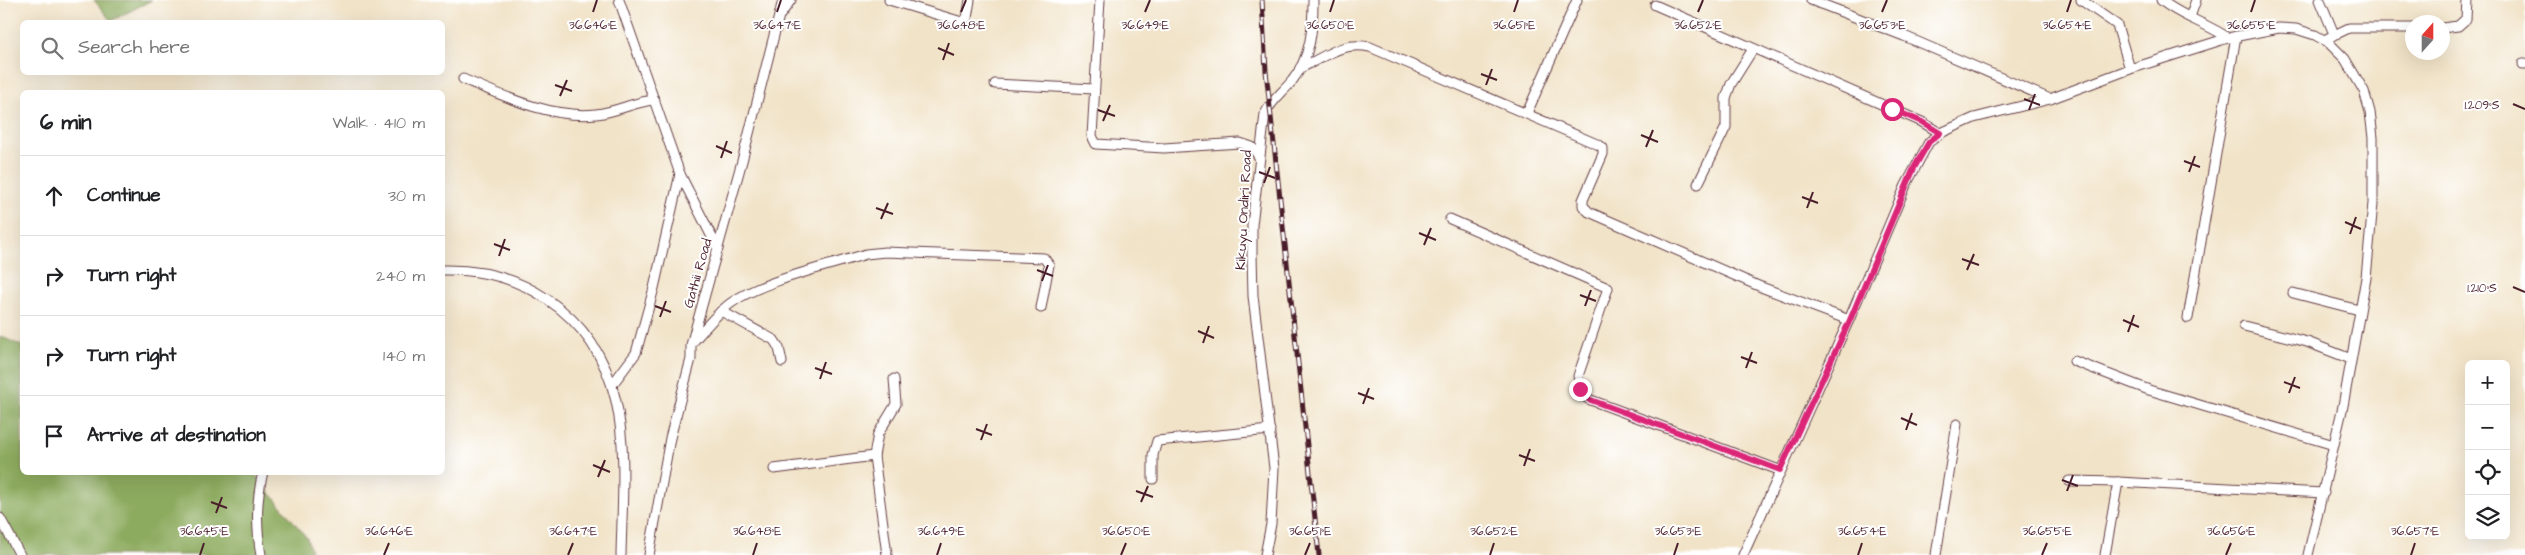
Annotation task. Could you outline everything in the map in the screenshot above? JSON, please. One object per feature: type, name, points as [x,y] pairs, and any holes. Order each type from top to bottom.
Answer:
[{"type":"street","points":[[619,0],[656,100],[680,174],[718,249]]},
{"type":"street","name":"Gathii Road","points":[[649,555],[670,438],[691,359],[691,345],[783,0]]},
{"type":"street","points":[[778,19],[791,0]]},
{"type":"street","points":[[889,0],[962,22],[967,18],[970,0]]},
{"type":"street","points":[[1100,0],[1092,136],[1096,144],[1164,148],[1240,143],[1252,147],[1259,157]]},
{"type":"street","name":"Kikuyu Ondiri Road","points":[[1265,555],[1271,524],[1274,468],[1253,296],[1252,232],[1265,114],[1270,104],[1287,87],[1300,68],[1313,33],[1314,0]]},
{"type":"street","points":[[1527,113],[1577,0]]},
{"type":"street","points":[[1811,0],[1904,36],[2050,99]]},
{"type":"street","points":[[2081,0],[2117,24],[2130,68]]},
{"type":"street","points":[[2161,0],[2175,11],[2232,37]]},
{"type":"street","points":[[2190,17],[2196,0]]},
{"type":"street","points":[[2320,0],[2334,34]]},
{"type":"street","points":[[2450,27],[2458,26],[2466,19],[2467,0]]},
{"type":"street","points":[[1655,5],[1922,122],[1940,133]]},
{"type":"street","points":[[2324,40],[2343,29],[2361,27],[2405,28]]},
{"type":"street","points":[[1743,555],[1780,470],[1850,320],[1914,168],[1929,142],[1940,133],[1974,118],[2050,99],[2130,68],[2232,37],[2279,28],[2296,29],[2324,40],[2345,59],[2356,74],[2364,91],[2370,112],[2373,203],[2366,278],[2334,446],[2308,555]]},
{"type":"street","points":[[2188,318],[2232,37]]},
{"type":"street","points":[[1300,68],[1322,59],[1340,48],[1355,44],[1388,54],[1527,113],[1603,148],[1603,154],[1583,200],[1583,206],[1589,212],[1761,287],[1850,320]]},
{"type":"street","points":[[1698,184],[1726,127],[1726,98],[1731,84],[1753,48]]},
{"type":"street","points":[[463,79],[498,94],[543,108],[577,114],[604,113],[644,101],[656,100]]},
{"type":"street","points":[[995,84],[1094,89]]},
{"type":"street","points":[[612,385],[636,353],[654,288],[680,174]]},
{"type":"street","points":[[1450,219],[1608,288],[1578,376],[1582,394],[1588,399],[1780,470]]},
{"type":"street","points":[[691,345],[721,311],[733,301],[753,291],[866,254],[909,251],[1044,258],[1049,265],[1041,308]]},
{"type":"street","points":[[445,270],[476,271],[502,276],[548,300],[564,310],[584,331],[599,355],[612,385],[620,418],[621,555]]},
{"type":"street","points":[[2293,293],[2360,310]]},
{"type":"street","points":[[721,311],[774,340],[779,348],[782,362]]},
{"type":"street","points":[[2244,326],[2307,342],[2351,359]]},
{"type":"street","points":[[2074,361],[2149,390],[2334,446]]},
{"type":"street","points":[[887,555],[874,456],[878,434],[896,404],[894,379]]},
{"type":"street","points":[[1936,555],[1957,424]]},
{"type":"street","points":[[1153,479],[1153,455],[1157,441],[1270,430]]},
{"type":"street","points":[[774,469],[874,456]]},
{"type":"street","points":[[261,555],[257,535],[257,512],[262,475]]},
{"type":"street","points":[[2069,481],[2324,493]]},
{"type":"street","points":[[2106,555],[2118,482]]},
{"type":"street","points":[[0,518],[20,555]]},
{"type":"green space","points":[[94,0],[152,0],[113,20],[110,20]]},
{"type":"green space","points":[[0,336],[20,345],[20,475],[256,475],[307,538],[312,555],[0,555]]},
{"type":"railway","points":[[1262,0],[1266,71],[1319,555]]},
{"type":"route","points":[[1580,389],[1582,394],[1588,399],[1780,470],[1850,320],[1914,168],[1929,142],[1940,133],[1922,122],[1892,109]]}]
